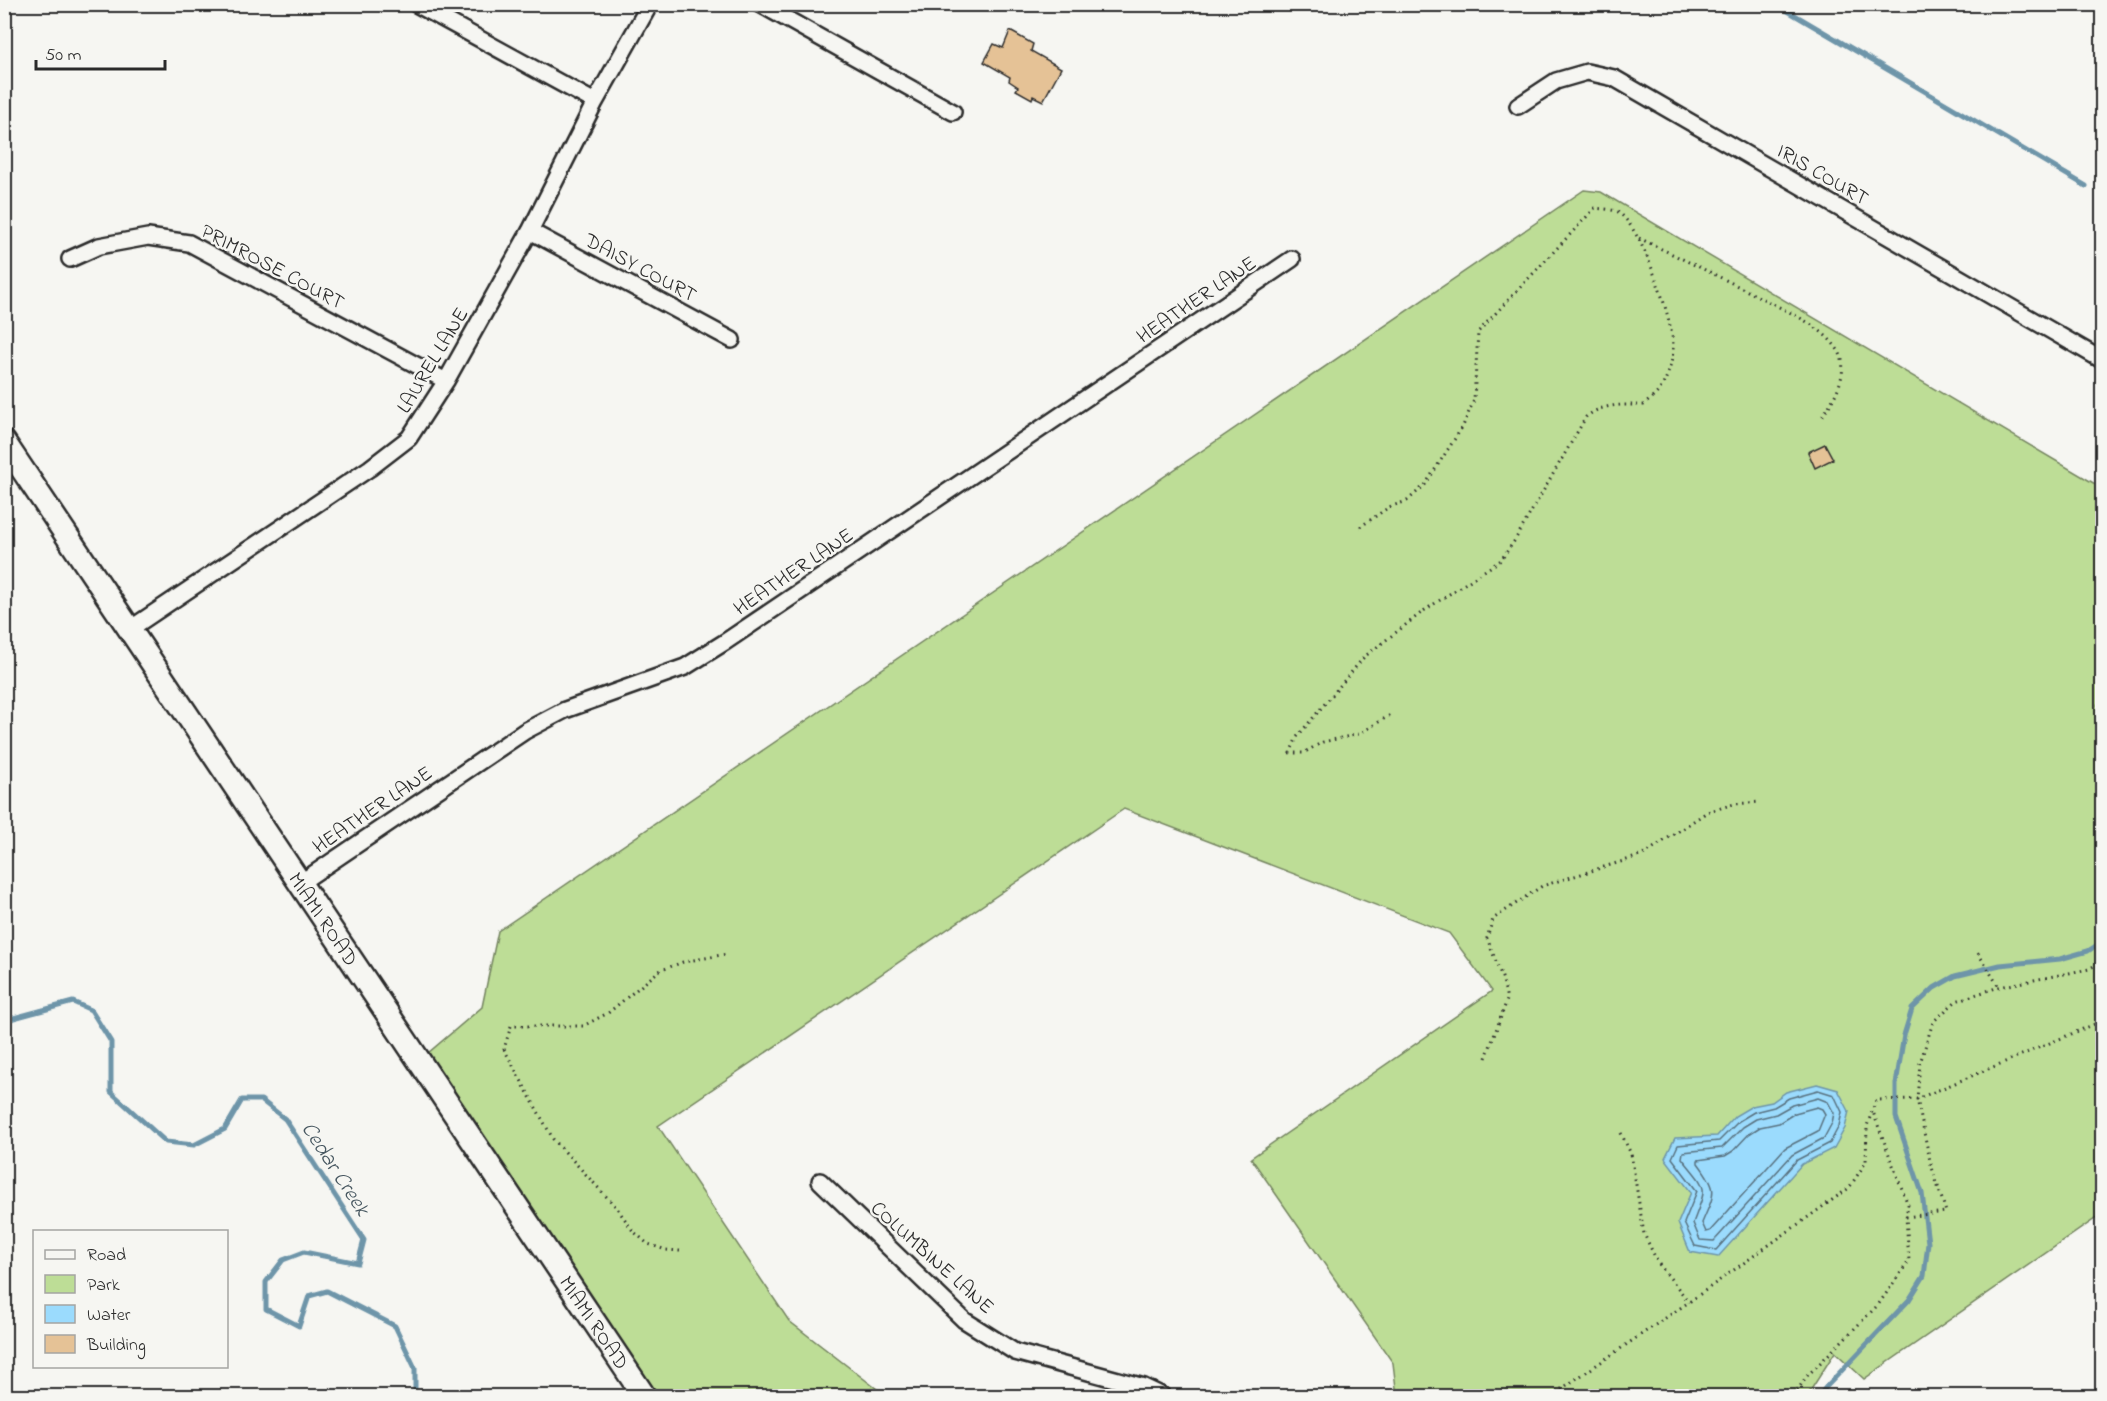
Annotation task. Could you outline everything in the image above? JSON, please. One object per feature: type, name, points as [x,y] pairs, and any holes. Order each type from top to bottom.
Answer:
[{"type":"street","points":[[416,4],[595,102]]},
{"type":"street","name":"LAUREL LANE","points":[[130,629],[370,468],[409,438],[446,381],[530,231],[595,102],[650,4]]},
{"type":"street","points":[[760,4],[953,112]]},
{"type":"street","name":"IRIS COURT","points":[[1518,106],[1556,81],[1587,72],[1614,78],[2103,360]]},
{"type":"street","name":"DAISY COURT","points":[[530,231],[732,340]]},
{"type":"street","name":"PRIMROSE COURT","points":[[70,259],[99,246],[148,237],[189,243],[446,381]]},
{"type":"street","name":"HEATHER LANE","points":[[300,883],[525,731],[565,710],[685,667],[725,642],[1292,259]]},
{"type":"street","name":"MIAMI ROAD","points":[[4,442],[644,1396]]},
{"type":"street","name":"COLUMBINE LANE","points":[[820,1181],[964,1320],[1015,1352],[1144,1387],[1162,1396]]},
{"type":"path","points":[[1360,527],[1389,507],[1407,501],[1425,485],[1463,426],[1474,400],[1478,332],[1595,208],[1617,211],[1638,237],[1665,307],[1673,345],[1669,369],[1658,392],[1644,405],[1612,405],[1595,410],[1586,417],[1515,540],[1501,560],[1425,610],[1364,657],[1297,737],[1290,753],[1303,753],[1323,742],[1359,734],[1392,714]]},
{"type":"path","points":[[1638,237],[1814,325],[1839,351],[1843,373],[1832,403],[1822,417]]},
{"type":"path","points":[[2097,705],[2103,705]]},
{"type":"path","points":[[1486,1058],[1507,1000],[1503,980],[1487,938],[1493,919],[1542,886],[1642,855],[1707,812],[1734,804],[1761,802]]},
{"type":"path","points":[[1978,953],[1999,987]]},
{"type":"path","points":[[680,1251],[666,1250],[648,1244],[633,1231],[616,1208],[553,1138],[504,1049],[512,1026],[583,1026],[608,1013],[659,971],[683,962],[727,954]]},
{"type":"path","points":[[1906,1217],[1946,1212],[1930,1161],[1917,1099],[1920,1064],[1933,1022],[1956,1001],[1999,987],[2089,969],[2103,961]]},
{"type":"path","points":[[1551,1396],[1850,1188],[1866,1162],[1867,1126],[1876,1100],[1917,1099],[2103,1021]]},
{"type":"path","points":[[1794,1396],[1806,1377],[1878,1305],[1909,1261],[1906,1217],[1908,1205],[1872,1110]]},
{"type":"path","points":[[1621,1133],[1631,1154],[1644,1234],[1658,1263],[1689,1302]]},
{"type":"green space","points":[[1584,190],[1601,192],[2102,488],[2102,1214],[1864,1379],[1835,1352],[1807,1396],[1397,1396],[1393,1363],[1251,1158],[1492,991],[1449,933],[1124,809],[658,1126],[789,1321],[886,1396],[658,1396],[427,1054],[482,1007],[498,931]]},
{"type":"water","points":[[1817,1084],[1838,1090],[1849,1111],[1845,1128],[1834,1148],[1802,1164],[1718,1257],[1690,1252],[1678,1223],[1691,1192],[1665,1158],[1675,1138],[1717,1136],[1735,1116],[1752,1106],[1772,1102],[1786,1092]]},
{"type":"building","points":[[1010,31],[1033,44],[1031,51],[1061,68],[1043,101],[1033,96],[1032,99],[1016,90],[1018,87],[1009,81],[1010,77],[984,62],[994,44],[1003,48]]},
{"type":"building","points":[[1825,444],[1833,459],[1815,468],[1808,452]]},
{"type":"waterway","points":[[1776,4],[2086,186]]},
{"type":"waterway","points":[[1819,1396],[1909,1300],[1924,1276],[1928,1243],[1922,1193],[1896,1117],[1896,1084],[1904,1035],[1912,1009],[1934,988],[1955,976],[2000,965],[2060,959],[2088,951],[2102,942]]},
{"type":"waterway","name":"Cedar Creek","points":[[4,1015],[10,1019],[73,1002],[91,1010],[111,1042],[111,1092],[166,1142],[194,1145],[225,1129],[242,1100],[261,1100],[285,1119],[364,1240],[358,1263],[304,1252],[283,1260],[266,1282],[266,1309],[299,1326],[309,1296],[327,1291],[395,1326],[415,1368],[415,1396]]}]
